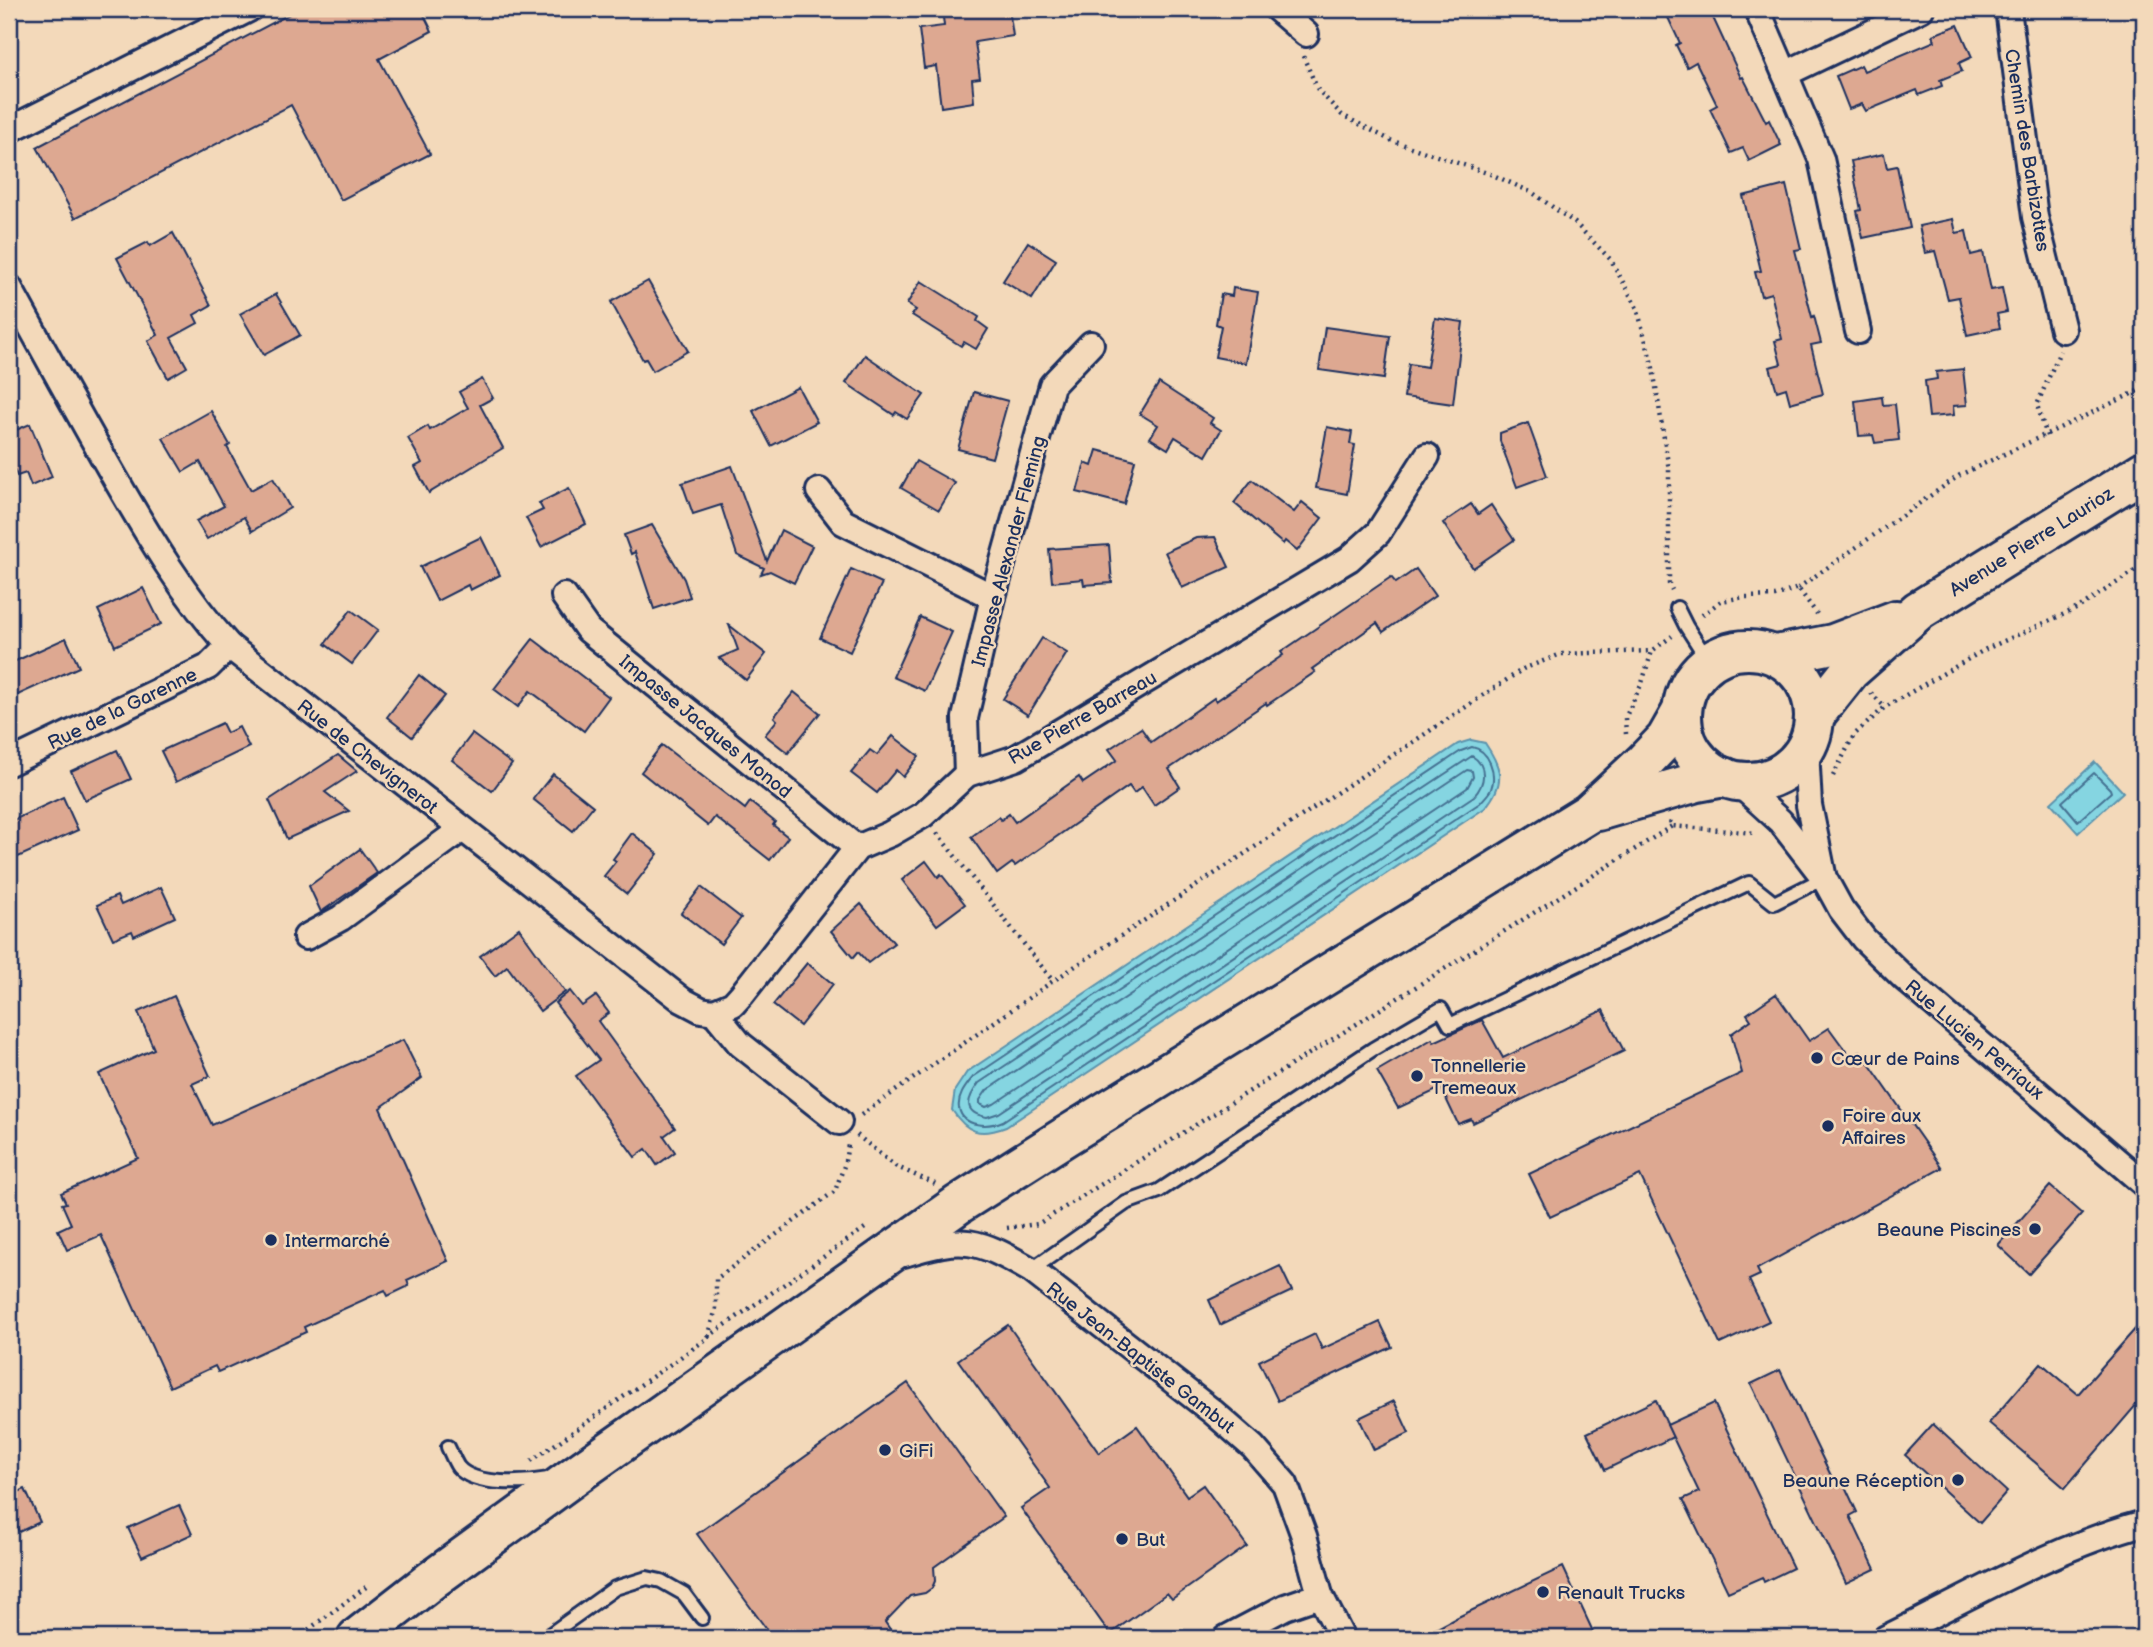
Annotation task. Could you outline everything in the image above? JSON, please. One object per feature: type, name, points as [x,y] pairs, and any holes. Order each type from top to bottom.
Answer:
[{"type":"main road","name":"Avenue Pierre Laurioz","points":[[1776,655],[1842,657],[2144,471]]},
{"type":"main road","points":[[1730,779],[1706,767],[1692,751],[1684,731],[1682,711],[1686,692],[1695,675],[1709,662],[1725,653],[1742,650],[1759,650],[1776,655],[1796,669],[1810,690],[1811,732]]},
{"type":"main road","points":[[357,1638],[577,1474],[959,1204],[1589,813],[1730,779],[1757,781],[1776,776],[1794,765],[1811,732],[1842,657]]},
{"type":"main road","points":[[1659,794],[1666,739],[1682,711]]},
{"type":"street","points":[[9,130],[249,9]]},
{"type":"street","points":[[1278,9],[1306,34]]},
{"type":"street","points":[[1757,9],[1821,159],[1858,331]]},
{"type":"street","points":[[1785,74],[1921,9]]},
{"type":"street","name":"Chemin des Barbizottes","points":[[2008,9],[2035,217],[2063,330]]},
{"type":"street","name":"Rue de Chevignerot","points":[[9,287],[75,409],[146,531],[193,603],[229,646],[682,1000],[701,1010],[714,1012]]},
{"type":"street","name":"Impasse Alexander Fleming","points":[[967,774],[965,718],[993,597],[1052,385],[1091,344]]},
{"type":"street","name":"Rue Pierre Barreau","points":[[714,1012],[724,1009],[742,994],[857,848],[890,834],[923,815],[967,774],[1016,758],[1349,559],[1378,533],[1427,456]]},
{"type":"street","points":[[819,491],[843,522],[993,597]]},
{"type":"street","name":"Impasse Jacques Monod","points":[[564,596],[588,630],[857,848]]},
{"type":"street","name":"Rue de la Garenne","points":[[9,762],[208,667],[229,646]]},
{"type":"street","name":"Rue Lucien Perriaux","points":[[1811,732],[1809,805],[1824,878]]},
{"type":"street","name":"Rue Lucien Perriaux","points":[[1730,779],[1780,821],[1824,878],[1841,909],[1864,939],[1904,978],[2144,1184]]},
{"type":"street","points":[[306,937],[341,918],[463,829]]},
{"type":"street","points":[[714,1012],[740,1044],[845,1126]]},
{"type":"street","name":"Rue Jean-Baptiste Gambut","points":[[871,1265],[934,1245],[965,1242],[1001,1253],[1031,1270],[1213,1412],[1254,1447],[1285,1484],[1304,1536],[1320,1595],[1342,1638]]},
{"type":"street","points":[[1886,1638],[2036,1564],[2118,1530],[2144,1523]]},
{"type":"street","points":[[1226,1638],[1285,1608],[1320,1595]]},
{"type":"lane","points":[[1677,608],[1709,662]]},
{"type":"lane","points":[[1031,1270],[1126,1203],[1159,1191],[1373,1049],[1441,1009],[1450,1025],[1749,883],[1774,903],[1824,878]]},
{"type":"lane","points":[[448,1447],[458,1467],[471,1476],[525,1483],[577,1474]]},
{"type":"lane","points":[[545,1638],[615,1588],[647,1578],[661,1581],[684,1594],[702,1618]]},
{"type":"path","points":[[1306,34],[1302,59],[1318,90],[1342,115],[1390,140],[1493,175],[1533,193],[1575,223],[1611,260],[1637,307],[1653,368],[1669,470],[1669,584],[1677,608]]},
{"type":"path","points":[[2047,436],[2037,405],[2059,354],[2063,330]]},
{"type":"path","points":[[845,1126],[1053,981],[1523,669],[1561,654],[1652,651],[1721,601],[1775,596],[1798,588],[1960,475],[2144,388]]},
{"type":"path","points":[[1809,805],[1823,800],[1854,736],[1885,707],[1986,649],[2078,608],[2144,565]]},
{"type":"path","points":[[1798,588],[1829,632],[1842,657],[1885,707]]},
{"type":"path","points":[[1652,651],[1642,683],[1625,718],[1625,732],[1631,748],[1659,794],[1752,834],[1767,832],[1780,821]]},
{"type":"path","points":[[999,1227],[1038,1223],[1659,794]]},
{"type":"path","points":[[923,815],[1053,981]]},
{"type":"path","points":[[845,1126],[895,1166],[950,1191],[959,1204]]},
{"type":"path","points":[[505,1482],[708,1338],[716,1308],[716,1279],[835,1191],[844,1166],[845,1126]]},
{"type":"path","points":[[297,1638],[373,1582]]},
{"type":"water","points":[[1471,740],[1485,743],[1498,768],[1499,783],[1485,808],[1006,1127],[989,1132],[975,1131],[963,1124],[952,1110],[955,1090],[967,1072],[1458,744]]},
{"type":"water","points":[[2095,762],[2123,792],[2078,833],[2051,803]]},
{"type":"building","points":[[299,9],[421,9],[432,31],[379,59],[430,154],[341,200],[291,105],[75,218],[37,147]]},
{"type":"building","points":[[1009,9],[1013,36],[975,42],[980,78],[972,79],[974,102],[941,107],[936,66],[924,68],[919,29],[944,26],[943,17]]},
{"type":"building","points":[[1664,9],[1709,9],[1741,78],[1743,77],[1766,122],[1769,120],[1781,145],[1749,161],[1743,148],[1731,153],[1710,109],[1717,105],[1696,62],[1687,67],[1676,45],[1680,43]]},
{"type":"building","points":[[1958,25],[1972,57],[1959,63],[1962,71],[1940,80],[1942,86],[1919,95],[1917,90],[1866,111],[1862,104],[1849,109],[1836,76],[1861,65],[1864,71],[1935,41],[1933,35]]},
{"type":"building","points":[[1884,154],[1887,168],[1897,166],[1910,228],[1863,238],[1857,211],[1861,210],[1851,161]]},
{"type":"building","points":[[1786,185],[1801,249],[1795,250],[1821,343],[1811,345],[1823,394],[1790,403],[1786,388],[1777,391],[1770,367],[1781,364],[1775,341],[1782,339],[1771,293],[1761,296],[1755,272],[1761,271],[1743,196]]},
{"type":"building","points":[[1953,219],[1956,233],[1966,231],[1971,255],[1983,252],[1991,290],[2002,288],[2007,312],[1997,314],[2000,328],[1967,335],[1959,297],[1948,299],[1935,251],[1925,253],[1919,226]]},
{"type":"building","points":[[173,233],[211,305],[194,315],[198,323],[171,338],[187,367],[168,378],[148,341],[158,335],[117,258],[148,242],[150,246]]},
{"type":"building","points":[[1028,242],[1056,260],[1032,299],[1003,281]]},
{"type":"building","points":[[648,281],[688,351],[653,371],[646,359],[643,360],[611,302]]},
{"type":"building","points":[[921,281],[979,317],[977,321],[988,329],[976,349],[964,342],[961,346],[912,315],[916,310],[907,304]]},
{"type":"building","points":[[1233,288],[1258,292],[1246,363],[1215,357],[1221,326],[1216,324],[1221,294],[1232,296]]},
{"type":"building","points":[[276,294],[300,335],[264,355],[240,314]]},
{"type":"building","points":[[1435,318],[1463,322],[1453,404],[1404,397],[1409,364],[1427,367]]},
{"type":"building","points":[[1325,327],[1390,336],[1384,379],[1319,370]]},
{"type":"building","points":[[865,355],[924,395],[907,419],[896,412],[894,415],[846,383]]},
{"type":"building","points":[[1963,369],[1967,405],[1953,406],[1954,415],[1929,417],[1925,381],[1937,379],[1936,372]]},
{"type":"building","points":[[482,379],[493,398],[480,405],[503,448],[429,493],[415,467],[422,463],[408,438],[428,426],[430,430],[468,408],[459,392]]},
{"type":"building","points":[[1159,383],[1213,418],[1210,423],[1221,430],[1206,456],[1175,437],[1168,449],[1150,438],[1158,425],[1140,414]]},
{"type":"building","points":[[798,387],[817,422],[771,446],[753,411]]},
{"type":"building","points":[[974,392],[1008,401],[992,458],[958,449]]},
{"type":"building","points":[[1882,397],[1883,405],[1895,404],[1899,440],[1875,443],[1873,435],[1859,436],[1855,401]]},
{"type":"building","points":[[211,411],[251,490],[273,478],[290,508],[252,531],[244,517],[207,539],[196,521],[224,506],[200,462],[183,472],[163,438]]},
{"type":"building","points":[[1528,423],[1547,476],[1517,487],[1500,441],[1500,433]]},
{"type":"building","points":[[30,424],[52,477],[31,486],[26,473],[17,476],[9,457],[9,433]]},
{"type":"building","points":[[1327,427],[1352,432],[1350,444],[1355,445],[1347,494],[1316,488]]},
{"type":"building","points":[[1097,450],[1135,460],[1124,504],[1077,492],[1085,463],[1092,466]]},
{"type":"building","points":[[916,461],[955,483],[939,510],[901,488]]},
{"type":"building","points":[[732,466],[767,561],[781,530],[812,546],[794,583],[770,571],[761,574],[764,568],[737,555],[721,505],[693,514],[682,483]]},
{"type":"building","points":[[1252,480],[1294,512],[1302,502],[1322,518],[1297,551],[1285,541],[1283,544],[1234,503]]},
{"type":"building","points":[[569,488],[586,524],[541,547],[526,518],[543,510],[539,503]]},
{"type":"building","points":[[1471,504],[1478,514],[1491,505],[1514,540],[1473,568],[1443,523]]},
{"type":"building","points":[[652,525],[684,579],[690,597],[654,609],[635,552],[631,554],[624,535]]},
{"type":"building","points":[[481,537],[500,575],[470,590],[468,585],[437,601],[420,567]]},
{"type":"building","points":[[1215,537],[1229,567],[1182,588],[1165,552],[1196,538]]},
{"type":"building","points":[[1109,545],[1112,583],[1084,585],[1083,579],[1052,582],[1049,549]]},
{"type":"building","points":[[851,569],[882,583],[850,652],[820,638]]},
{"type":"building","points":[[1416,569],[1435,596],[1383,632],[1377,623],[1312,669],[1315,672],[1169,769],[1180,787],[1154,805],[1142,787],[1134,793],[1129,786],[1015,866],[1012,863],[997,874],[971,837],[998,817],[1001,820],[1009,814],[1015,822],[1079,777],[1083,783],[1117,760],[1109,749],[1141,728],[1151,742],[1283,655],[1281,652],[1391,577],[1396,583]]},
{"type":"building","points":[[143,588],[161,624],[115,646],[98,610]]},
{"type":"building","points":[[351,610],[378,630],[352,664],[325,644]]},
{"type":"building","points":[[920,617],[952,632],[925,691],[893,677]]},
{"type":"building","points":[[729,625],[766,654],[746,680],[719,658],[738,650]]},
{"type":"building","points":[[66,638],[79,667],[9,699],[9,664]]},
{"type":"building","points":[[1042,638],[1067,653],[1028,715],[1003,699]]},
{"type":"building","points":[[533,639],[609,697],[584,731],[530,691],[518,707],[494,689]]},
{"type":"building","points":[[419,675],[445,696],[412,737],[387,717]]},
{"type":"building","points":[[794,692],[820,713],[788,753],[765,735],[777,720],[774,717]]},
{"type":"building","points":[[222,723],[227,733],[239,727],[249,747],[176,782],[161,751]]},
{"type":"building","points":[[472,734],[512,764],[492,791],[452,760]]},
{"type":"building","points":[[893,736],[919,756],[903,777],[896,770],[877,793],[851,773],[870,750],[877,755]]},
{"type":"building","points":[[662,745],[745,809],[750,802],[775,822],[773,825],[788,837],[770,860],[715,817],[708,826],[641,772]]},
{"type":"building","points":[[117,750],[131,779],[85,800],[71,771]]},
{"type":"building","points":[[338,755],[357,771],[325,792],[349,811],[287,839],[269,800]]},
{"type":"building","points":[[553,774],[593,806],[573,831],[533,799]]},
{"type":"building","points":[[63,797],[78,830],[16,858],[9,843],[9,822]]},
{"type":"building","points":[[632,833],[658,854],[627,894],[604,876]]},
{"type":"building","points":[[360,849],[377,873],[321,912],[309,886]]},
{"type":"building","points":[[926,861],[938,877],[941,874],[965,904],[937,925],[902,880]]},
{"type":"building","points":[[161,887],[175,917],[134,936],[132,931],[113,939],[97,905],[117,896],[121,905]]},
{"type":"building","points":[[701,887],[741,918],[721,944],[681,913]]},
{"type":"building","points":[[861,904],[894,943],[868,963],[858,952],[853,958],[831,931]]},
{"type":"building","points":[[519,928],[565,992],[540,1011],[507,966],[495,976],[480,956]]},
{"type":"building","points":[[807,963],[833,984],[800,1026],[773,1005]]},
{"type":"building","points":[[570,991],[582,1006],[596,996],[609,1013],[598,1021],[675,1128],[664,1136],[675,1152],[657,1165],[646,1149],[635,1157],[576,1076],[599,1060],[555,1003]]},
{"type":"building","points":[[1776,994],[1809,1041],[1829,1028],[1851,1058],[1860,1051],[1942,1168],[1757,1269],[1760,1275],[1749,1280],[1769,1321],[1720,1344],[1640,1175],[1550,1217],[1529,1174],[1742,1073],[1731,1034],[1751,1020],[1747,1014]]},
{"type":"building","name":"Intermarché","points":[[174,996],[210,1076],[192,1084],[212,1125],[403,1040],[422,1078],[380,1108],[448,1261],[407,1280],[409,1286],[388,1296],[385,1290],[304,1327],[306,1332],[218,1372],[215,1366],[170,1387],[101,1235],[67,1250],[58,1230],[71,1224],[62,1204],[66,1203],[61,1193],[138,1158],[99,1074],[154,1049],[138,1012]]},
{"type":"building","points":[[1603,1010],[1624,1051],[1473,1123],[1471,1119],[1458,1124],[1441,1088],[1398,1108],[1377,1071],[1432,1039],[1434,1042],[1482,1020],[1503,1058]]},
{"type":"building","points":[[2050,1186],[2082,1214],[2029,1274],[1998,1245]]},
{"type":"building","points":[[1280,1266],[1292,1291],[1220,1325],[1209,1300]]},
{"type":"building","points":[[2144,1319],[2144,1396],[2065,1488],[1989,1423],[2041,1363],[2078,1394]]},
{"type":"building","points":[[1380,1322],[1392,1347],[1278,1401],[1259,1361],[1315,1334],[1322,1349]]},
{"type":"building","points":[[1008,1325],[1099,1453],[1137,1426],[1187,1496],[1203,1485],[1247,1546],[1172,1599],[1167,1593],[1110,1634],[1021,1508],[1050,1488],[958,1360]]},
{"type":"building","points":[[1780,1370],[1836,1486],[1843,1482],[1857,1512],[1850,1516],[1875,1569],[1846,1583],[1751,1384]]},
{"type":"building","name":"GiFi","points":[[908,1383],[1004,1517],[934,1567],[935,1581],[932,1588],[925,1593],[910,1596],[885,1622],[896,1638],[773,1638],[697,1534]]},
{"type":"building","points":[[1656,1400],[1673,1437],[1605,1470],[1587,1433]]},
{"type":"building","points":[[1394,1401],[1409,1433],[1374,1450],[1359,1418]]},
{"type":"building","points":[[1714,1403],[1793,1568],[1764,1582],[1762,1577],[1728,1592],[1683,1499],[1699,1492],[1667,1425]]},
{"type":"building","points":[[1933,1424],[2007,1492],[1980,1523],[1905,1455]]},
{"type":"building","points":[[25,1489],[40,1522],[19,1532],[9,1509],[9,1496]]},
{"type":"building","points":[[179,1505],[192,1534],[142,1557],[128,1528]]},
{"type":"building","name":"Renault Trucks","points":[[1563,1567],[1596,1638],[1419,1638],[1458,1617]]},
{"type":"place","name":"Cœur de Pains","points":[[1817,1058]]},
{"type":"place","name":"Tonnellerie Tremeaux","points":[[1417,1076]]},
{"type":"place","name":"Foire aux Affaires","points":[[1828,1126]]},
{"type":"place","name":"Beaune Piscines","points":[[2035,1229]]},
{"type":"place","name":"Intermarché","points":[[271,1240]]},
{"type":"place","name":"GiFi","points":[[885,1450]]},
{"type":"place","name":"Beaune Réception","points":[[1958,1480]]},
{"type":"place","name":"But","points":[[1122,1539]]},
{"type":"place","name":"Renault Trucks","points":[[1543,1592]]}]
